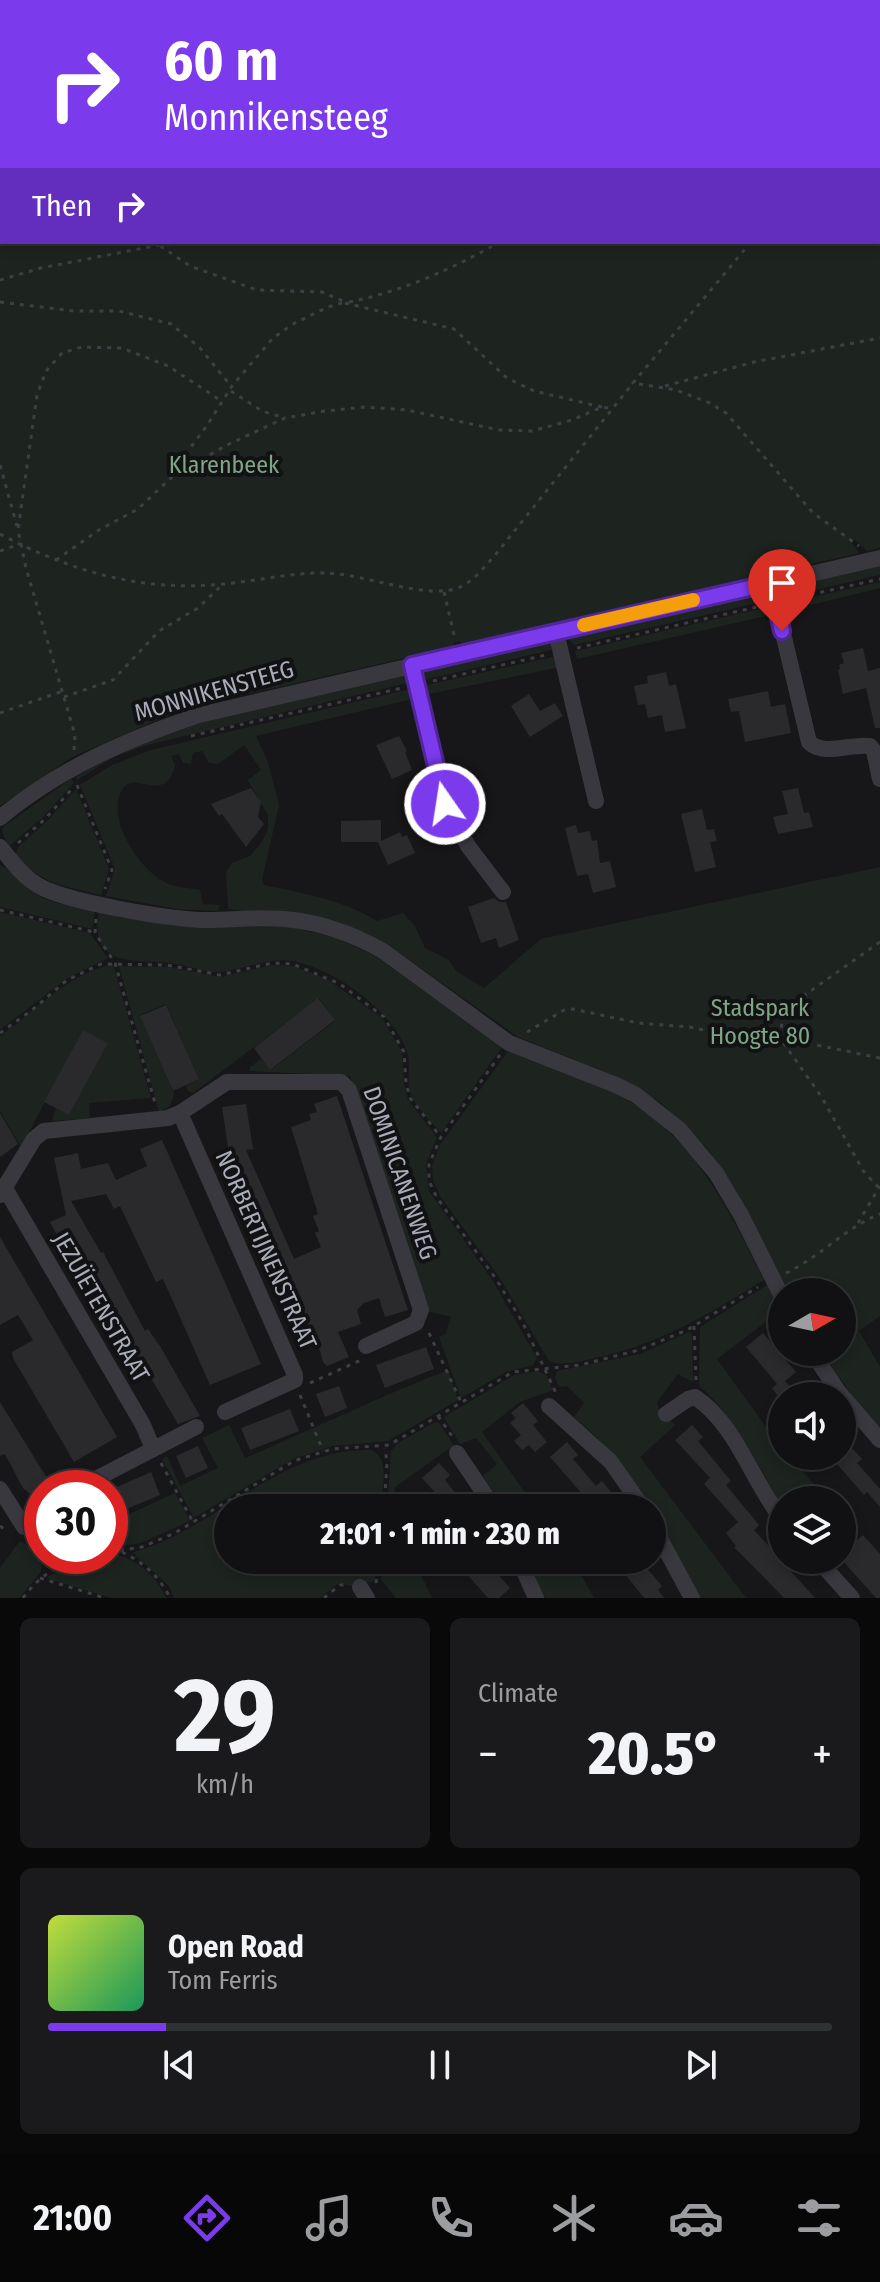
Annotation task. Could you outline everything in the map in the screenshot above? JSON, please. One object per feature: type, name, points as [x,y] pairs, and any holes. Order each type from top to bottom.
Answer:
[{"type":"street","name":"MONNIKENSTEEG","points":[[0,818],[74,768],[126,741],[199,715],[874,559]]},
{"type":"street","points":[[771,583],[809,742],[814,748],[824,749],[870,746],[880,779]]},
{"type":"street","points":[[556,632],[596,801]]},
{"type":"street","points":[[412,665],[445,804],[468,846],[503,892]]},
{"type":"street","points":[[0,847],[21,872],[43,888],[100,903],[200,920],[288,919],[337,930],[383,951],[509,1043],[636,1095],[679,1129],[716,1173],[773,1278]]},
{"type":"street","name":"DOMINICANENWEG","points":[[3,1193],[34,1139],[44,1131],[159,1119],[180,1113],[227,1082],[256,1080],[345,1084],[421,1310],[416,1323],[365,1352]]},
{"type":"street","name":"NORBERTIJNENSTRAAT","points":[[180,1113],[295,1375],[295,1380],[225,1412]]},
{"type":"street","name":"JEZUÏETENSTRAAT","points":[[3,1193],[143,1425],[153,1449]]},
{"type":"street","points":[[821,1366],[838,1391],[880,1440]]},
{"type":"street","points":[[666,1414],[695,1397],[711,1408],[724,1424],[768,1501]]},
{"type":"street","points":[[549,1406],[600,1450],[634,1494]]},
{"type":"street","points":[[113,1470],[196,1427]]},
{"type":"street","points":[[457,1453],[485,1494]]},
{"type":"street","points":[[0,1489],[24,1527]]},
{"type":"street","points":[[666,1550],[692,1598]]},
{"type":"street","points":[[525,1574],[536,1598]]},
{"type":"street","points":[[831,1574],[852,1598]]},
{"type":"path","points":[[0,280],[41,268],[158,244],[190,266],[257,290],[322,292],[345,302],[454,329],[507,378],[534,391],[614,409]]},
{"type":"path","points":[[174,475],[178,464],[231,388],[273,338],[328,307],[365,299],[422,280],[496,244]]},
{"type":"path","points":[[0,534],[56,560],[98,574],[151,586],[223,584],[331,573],[434,591],[459,587],[477,576],[749,244]]},
{"type":"path","points":[[0,302],[74,311],[119,311],[171,324],[200,348],[231,388],[262,411],[285,418]]},
{"type":"path","points":[[633,383],[645,387],[665,386],[754,362],[880,338]]},
{"type":"path","points":[[18,530],[37,395],[46,371],[62,353],[82,347],[122,348],[168,366],[223,402]]},
{"type":"path","points":[[665,386],[692,395],[726,413],[813,513],[874,559]]},
{"type":"path","points":[[56,560],[99,530],[138,509],[174,475],[229,444],[285,418],[365,407],[407,410],[499,430],[532,431],[572,420],[602,407]]},
{"type":"path","points":[[0,465],[75,735],[74,768],[112,870],[100,903],[95,933]]},
{"type":"path","points":[[0,551],[20,544]]},
{"type":"path","points":[[64,697],[113,680],[159,631],[198,608],[223,584]]},
{"type":"path","points":[[444,591],[458,654]]},
{"type":"path","points":[[0,713],[63,691]]},
{"type":"path","points":[[0,910],[95,933],[115,963],[159,1119]]},
{"type":"path","points":[[858,1223],[880,1188],[864,1172],[821,1096],[780,1038],[782,1022],[792,1004],[880,942]]},
{"type":"path","points":[[0,1033],[67,980],[101,964],[167,965],[220,975],[272,963],[305,967],[340,984],[377,1010],[390,1024],[406,1057],[406,1083],[410,1098],[441,1137]]},
{"type":"path","points":[[549,1406],[557,1391],[546,1368],[496,1279],[432,1189],[429,1164],[441,1137],[509,1043],[564,1010],[573,1009],[638,1023],[689,1027],[739,1037],[780,1038],[880,1058]]},
{"type":"path","points":[[773,1278],[813,1259],[858,1223],[880,1214]]},
{"type":"path","points":[[128,1549],[160,1540],[294,1461],[341,1448],[384,1447],[513,1372],[606,1360],[658,1344],[768,1281]]},
{"type":"path","points":[[694,1326],[695,1397]]},
{"type":"path","points":[[432,1342],[461,1402]]},
{"type":"path","points":[[323,1452],[298,1388],[365,1352]]},
{"type":"path","points":[[438,1416],[458,1445],[457,1453]]},
{"type":"path","points":[[384,1447],[387,1463],[385,1494]]},
{"type":"path","points":[[153,1449],[193,1522]]},
{"type":"path","points":[[128,1555],[150,1571],[165,1587],[170,1598]]},
{"type":"path","points":[[23,1598],[45,1574]]},
{"type":"path","points":[[40,1578],[105,1598]]},
{"type":"path","points":[[324,1598],[340,1585],[363,1592]]},
{"type":"green space","name":"Klarenbeek","points":[[0,244],[880,244],[880,548],[867,551],[855,540],[851,542],[859,553],[463,644],[454,642],[453,647],[196,706],[72,757],[0,806]]},
{"type":"green space","points":[[880,566],[880,575],[780,598],[778,589]]},
{"type":"green space","points":[[880,582],[880,588],[782,612],[781,604]]},
{"type":"green space","points":[[768,591],[771,600],[574,645],[568,637]]},
{"type":"green space","points":[[773,606],[775,614],[577,659],[575,651]]},
{"type":"green space","points":[[553,641],[555,649],[420,681],[418,672]]},
{"type":"green space","points":[[557,656],[561,667],[424,695],[422,686]]},
{"type":"green space","points":[[411,674],[412,682],[147,745],[114,757],[77,780],[76,777],[114,756],[196,724],[282,701]]},
{"type":"green space","name":"Stadspark Hoogte 80","points":[[414,688],[416,698],[256,736],[268,762],[279,805],[262,880],[264,885],[336,902],[377,921],[403,913],[415,926],[425,948],[449,960],[456,971],[484,988],[541,939],[880,867],[880,1316],[859,1331],[880,1367],[880,1428],[856,1400],[856,1382],[843,1382],[831,1366],[856,1366],[856,1278],[780,1278],[722,1169],[706,1147],[661,1103],[620,1078],[518,1037],[387,944],[363,932],[325,918],[299,913],[228,909],[226,872],[232,863],[250,856],[268,829],[268,815],[248,780],[261,770],[244,745],[218,764],[209,763],[202,751],[193,753],[191,764],[183,763],[179,754],[171,756],[175,765],[170,778],[156,786],[132,783],[125,786],[118,806],[123,833],[148,870],[169,884],[200,890],[203,904],[220,905],[218,911],[177,909],[106,896],[115,869],[80,785],[112,765],[151,750]]},
{"type":"green space","points":[[71,779],[74,783],[43,817],[9,846],[2,832],[4,826]]},
{"type":"green space","points":[[76,789],[109,869],[101,895],[43,878],[16,854],[18,847]]},
{"type":"green space","points":[[0,865],[41,897],[95,911],[92,929],[0,907]]},
{"type":"green space","points":[[99,911],[287,926],[336,938],[377,957],[502,1047],[441,1133],[411,1094],[408,1056],[400,1037],[377,1008],[346,984],[313,967],[287,960],[214,972],[177,964],[120,958],[109,953],[101,944]]},
{"type":"green space","points":[[0,912],[90,933],[108,958],[66,979],[0,1030]]},
{"type":"green space","points":[[113,964],[151,1098],[89,1103],[90,1118],[52,1121],[56,1108],[69,1115],[108,1043],[83,1030],[21,1147],[0,1111],[0,1036],[67,984]]},
{"type":"green space","points":[[272,965],[293,966],[327,979],[382,1018],[402,1052],[408,1100],[437,1137],[426,1164],[429,1191],[493,1281],[537,1358],[533,1365],[506,1372],[461,1398],[439,1337],[446,1333],[451,1317],[428,1311],[350,1076],[250,1071],[250,1067],[261,1059],[271,1070],[335,1021],[319,998],[193,1093],[186,1086],[199,1079],[166,1004],[140,1015],[174,1094],[170,1106],[159,1112],[119,966],[167,967],[221,977]]},
{"type":"green space","points":[[508,1051],[611,1091],[663,1126],[703,1172],[736,1224],[764,1280],[702,1317],[638,1346],[575,1362],[549,1361],[499,1277],[440,1196],[433,1180],[432,1166],[440,1145]]},
{"type":"green space","points":[[767,1285],[768,1320],[717,1359],[768,1430],[768,1470],[801,1470],[816,1486],[770,1486],[735,1427],[699,1386],[700,1327]]},
{"type":"green space","points":[[689,1332],[692,1335],[693,1382],[678,1374],[657,1402],[675,1425],[640,1457],[746,1598],[700,1598],[666,1534],[666,1494],[643,1494],[615,1457],[574,1417],[584,1403],[567,1386],[559,1387],[555,1378],[557,1371],[640,1354]]},
{"type":"green space","points":[[448,1370],[458,1400],[388,1441],[332,1446],[293,1459],[234,1494],[214,1494],[214,1506],[194,1518],[162,1459],[167,1456],[180,1486],[218,1468],[202,1438],[229,1425],[245,1458]]},
{"type":"green space","points":[[538,1371],[546,1375],[553,1390],[520,1402],[482,1432],[526,1494],[494,1494],[483,1476],[497,1464],[476,1438],[460,1444],[444,1417],[514,1375]]},
{"type":"green space","points":[[435,1422],[439,1423],[455,1447],[394,1488],[396,1494],[388,1494],[391,1451],[398,1443]]},
{"type":"green space","points":[[371,1450],[377,1454],[383,1467],[382,1494],[245,1494],[307,1462],[338,1453]]},
{"type":"green space","points":[[175,1493],[190,1521],[141,1543],[128,1545],[128,1515]]},
{"type":"green space","points":[[214,1514],[214,1574],[376,1574],[375,1581],[351,1586],[339,1583],[320,1598],[174,1598],[168,1585],[134,1552],[194,1526]]},
{"type":"green space","points":[[20,1541],[24,1543],[24,1574],[39,1574],[19,1598],[0,1598],[0,1568]]},
{"type":"green space","points":[[128,1559],[145,1570],[166,1598],[112,1598],[46,1578],[53,1574],[128,1574]]},
{"type":"green space","points":[[382,1574],[421,1574],[432,1598],[396,1598],[381,1580]]},
{"type":"green space","points":[[534,1574],[581,1574],[594,1598],[545,1598]]},
{"type":"building","points":[[863,648],[868,671],[880,668],[880,728],[875,728],[866,688],[843,694],[838,670],[839,665],[844,663],[841,653]]},
{"type":"building","points":[[666,672],[669,686],[676,684],[686,728],[665,732],[662,715],[648,718],[645,704],[638,705],[634,686],[648,683],[647,676]]},
{"type":"building","points":[[768,691],[771,707],[785,704],[791,733],[745,742],[739,711],[731,712],[728,699]]},
{"type":"building","points":[[529,694],[540,711],[555,703],[563,716],[530,737],[511,706]]},
{"type":"building","points":[[399,736],[412,770],[392,779],[376,745]]},
{"type":"building","points":[[251,788],[261,802],[258,817],[264,824],[246,847],[211,804]]},
{"type":"building","points":[[798,788],[804,813],[809,812],[813,827],[778,834],[773,817],[788,814],[782,791]]},
{"type":"building","points":[[702,809],[707,830],[714,829],[717,841],[710,842],[716,867],[695,872],[681,814]]},
{"type":"building","points":[[381,820],[381,841],[400,832],[402,837],[407,835],[415,853],[388,865],[378,842],[341,842],[341,821]]},
{"type":"building","points":[[576,825],[578,833],[590,831],[592,841],[597,840],[600,863],[610,861],[616,887],[593,893],[588,874],[577,876],[565,828]]},
{"type":"building","points":[[494,898],[506,902],[519,940],[499,948],[496,938],[481,943],[468,907]]},
{"type":"building","points":[[318,998],[335,1020],[270,1070],[254,1048]]},
{"type":"building","points":[[166,1005],[199,1079],[173,1091],[140,1016]]},
{"type":"building","points":[[83,1030],[108,1043],[69,1115],[44,1102]]},
{"type":"building","points":[[337,1096],[408,1310],[385,1317],[379,1298],[364,1303],[357,1310],[361,1324],[338,1332],[349,1357],[327,1366],[306,1317],[295,1323],[278,1278],[231,1178],[226,1162],[230,1161],[222,1107],[246,1104],[253,1149],[246,1150],[294,1259],[321,1247],[313,1216],[318,1214],[291,1127],[311,1120],[309,1114],[317,1112],[314,1104]]},
{"type":"building","points":[[0,1113],[18,1144],[0,1157]]},
{"type":"building","points":[[162,1140],[261,1364],[210,1385],[163,1279],[156,1282],[120,1206],[114,1209],[106,1194],[71,1201],[103,1252],[145,1331],[148,1329],[160,1346],[200,1416],[178,1424],[145,1368],[134,1374],[129,1359],[50,1222],[66,1215],[54,1158],[78,1153],[81,1169],[108,1163],[116,1180],[147,1166],[140,1149]]},
{"type":"building","points":[[0,1237],[117,1437],[74,1462],[13,1358],[12,1352],[33,1340],[18,1315],[0,1325]]},
{"type":"building","points":[[763,1333],[768,1339],[768,1366],[791,1366],[796,1372],[786,1382],[775,1382],[746,1347]]},
{"type":"building","points":[[426,1347],[434,1369],[385,1388],[376,1365]]},
{"type":"building","points":[[339,1386],[347,1408],[325,1417],[316,1394]]},
{"type":"building","points":[[0,1402],[42,1470],[24,1470],[24,1489],[5,1454],[0,1456]]},
{"type":"building","points":[[523,1403],[538,1421],[533,1425],[547,1442],[535,1452],[529,1445],[522,1450],[514,1441],[521,1435],[510,1423],[516,1418],[511,1413]]},
{"type":"building","points":[[290,1409],[299,1431],[250,1450],[241,1428]]},
{"type":"building","points":[[692,1425],[703,1437],[698,1441],[731,1481],[726,1485],[759,1525],[754,1530],[768,1545],[768,1574],[793,1574],[815,1598],[784,1598],[734,1547],[726,1533],[738,1522],[704,1484],[710,1478],[675,1440]]},
{"type":"building","points":[[567,1442],[578,1455],[573,1459],[596,1486],[602,1481],[612,1493],[582,1494],[550,1457]]},
{"type":"building","points":[[198,1446],[208,1468],[186,1478],[176,1456]]},
{"type":"building","points":[[856,1452],[862,1459],[857,1463],[880,1489],[880,1507],[867,1492],[864,1495],[842,1470],[856,1470]]},
{"type":"building","points":[[439,1463],[450,1475],[445,1480],[456,1494],[436,1494],[422,1478]]},
{"type":"building","points":[[151,1472],[160,1495],[128,1508],[128,1482]]},
{"type":"building","points":[[863,1535],[880,1554],[880,1598],[876,1598],[855,1574],[856,1541]]},
{"type":"building","points":[[467,1574],[498,1574],[510,1588],[499,1598],[488,1598]]},
{"type":"building","points":[[625,1574],[652,1574],[662,1586],[658,1590],[664,1598],[644,1598]]},
{"type":"slow traffic","points":[[584,625],[693,600]]},
{"type":"route","points":[[445,804],[412,665],[771,583],[782,631]]}]
